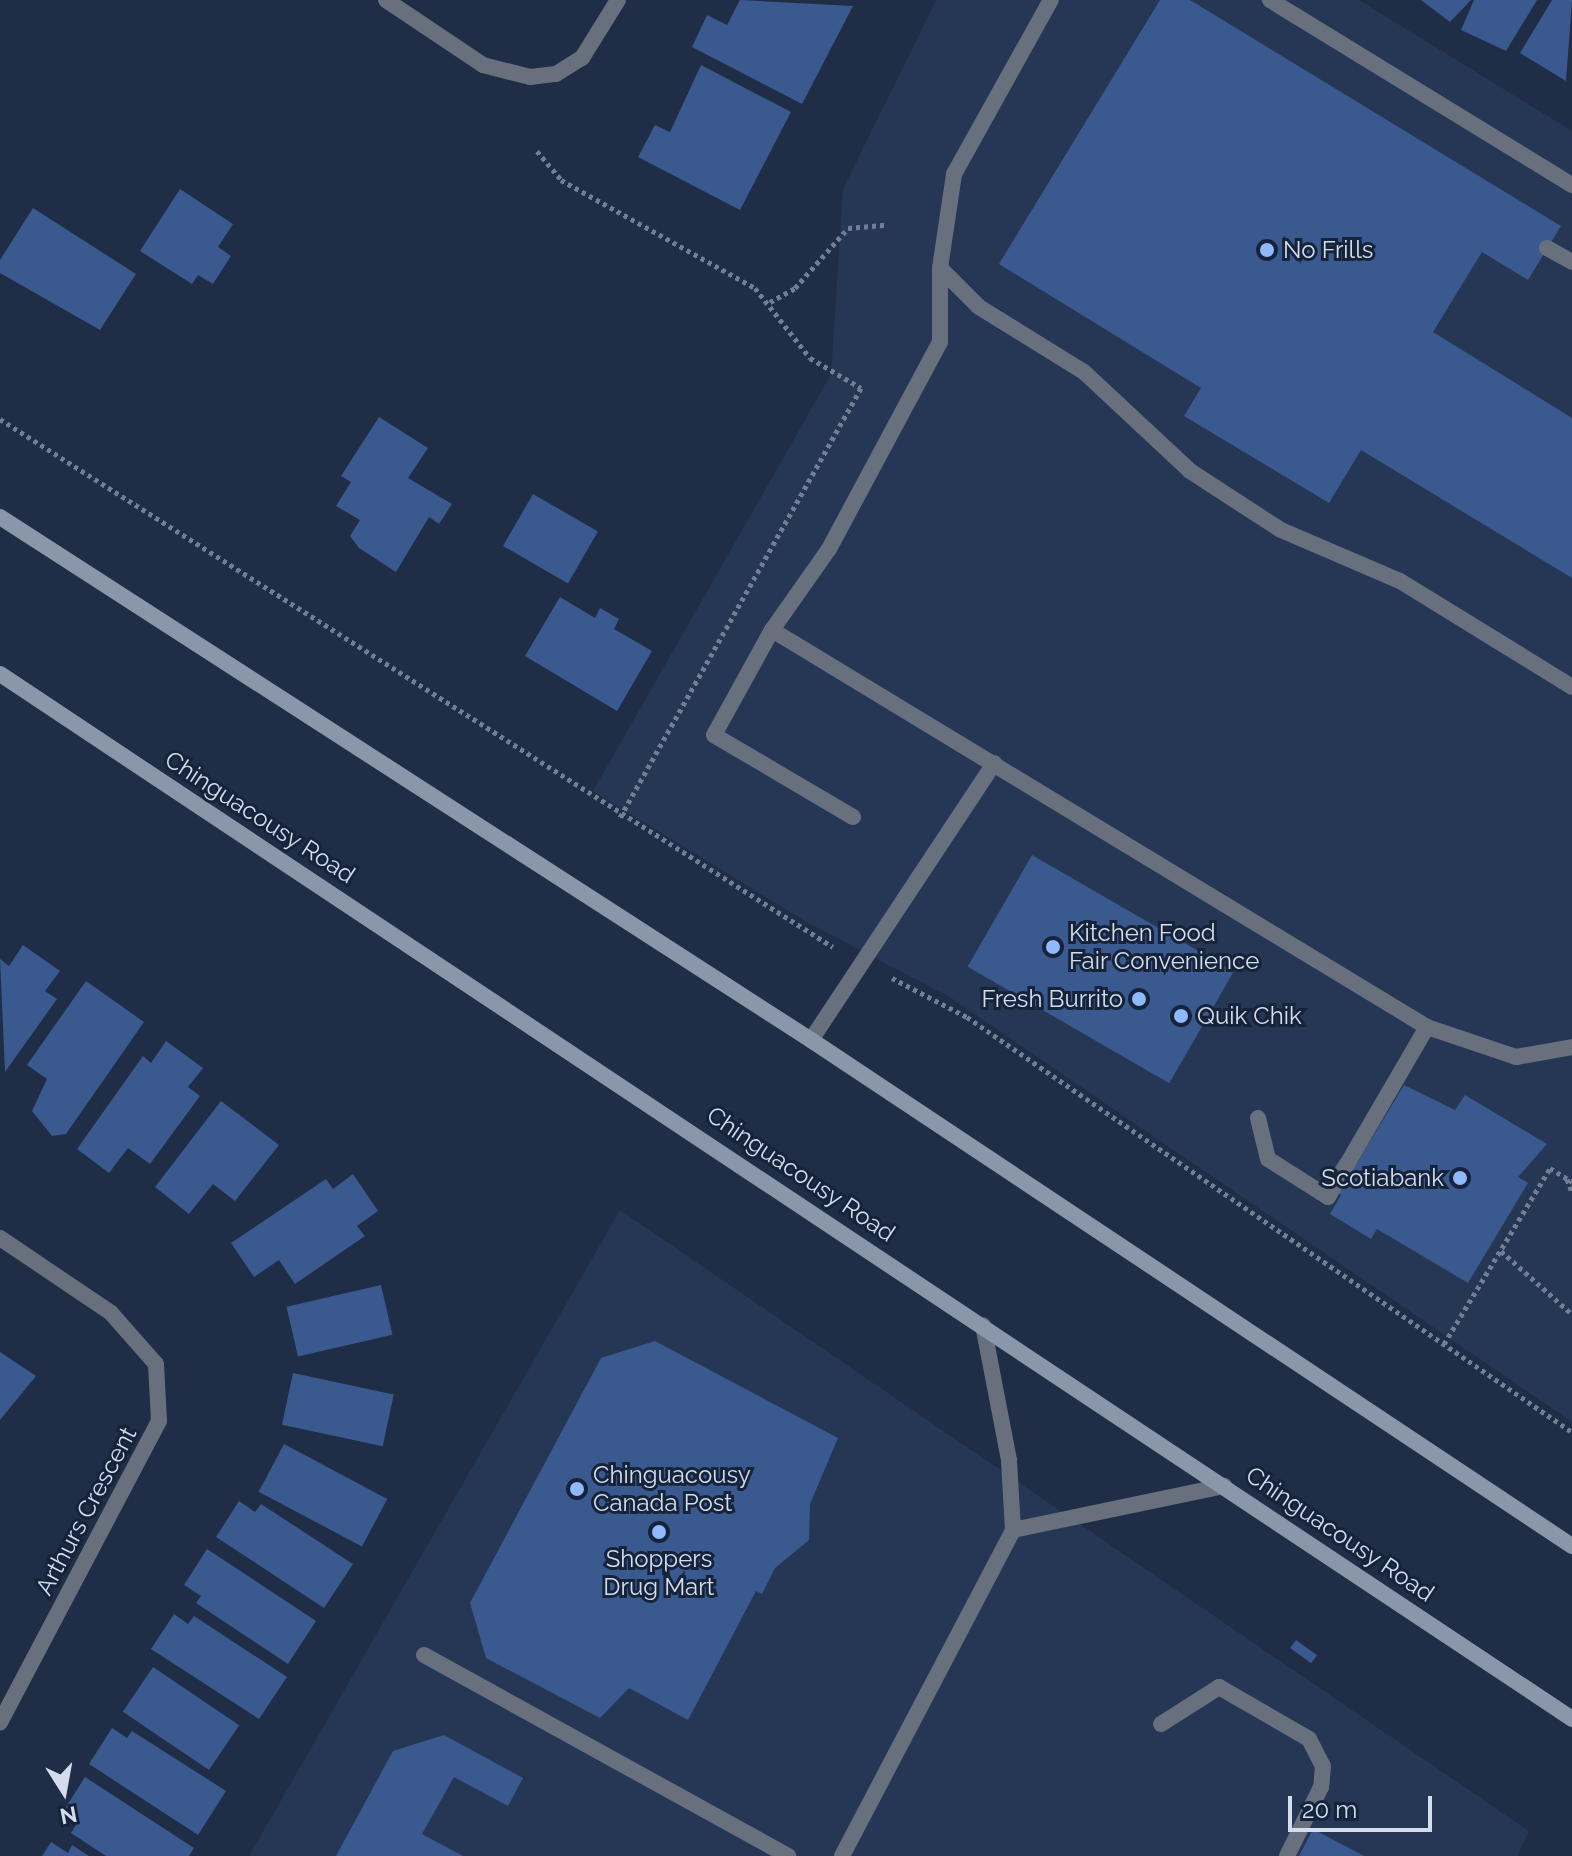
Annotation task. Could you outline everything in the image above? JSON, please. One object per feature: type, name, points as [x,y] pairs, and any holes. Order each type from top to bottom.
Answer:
[{"type":"main road","points":[[0,517],[811,1040],[1572,1546]]},
{"type":"main road","name":"Chinguacousy Road","points":[[0,674],[1572,1719]]},
{"type":"street","points":[[386,0],[483,65],[530,77],[556,74],[582,58],[618,0]]},
{"type":"street","points":[[853,817],[714,735],[772,630],[829,549],[940,342],[940,268],[954,174],[1051,0]]},
{"type":"street","points":[[1270,0],[1572,185]]},
{"type":"street","points":[[1547,248],[1572,262]]},
{"type":"street","points":[[940,268],[979,307],[1084,372],[1190,471],[1281,530],[1400,581],[1572,687]]},
{"type":"street","points":[[772,630],[1427,1027],[1516,1057],[1572,1047]]},
{"type":"street","points":[[811,1040],[994,763]]},
{"type":"street","points":[[1258,1118],[1268,1159],[1328,1197],[1427,1027]]},
{"type":"street","name":"Arthurs Crescent","points":[[0,1238],[111,1313],[156,1364],[159,1421],[0,1723]]},
{"type":"street","points":[[842,1856],[1013,1530],[1009,1460],[983,1325]]},
{"type":"street","points":[[1013,1530],[1224,1486]]},
{"type":"street","points":[[424,1655],[788,1856]]},
{"type":"street","points":[[1161,1724],[1219,1687],[1309,1739],[1323,1766],[1321,1787],[1287,1856]]},
{"type":"path","points":[[537,151],[561,180],[770,302],[810,358],[861,388],[620,818]]},
{"type":"path","points":[[770,302],[795,288],[848,228],[886,225]]},
{"type":"path","points":[[0,419],[620,818],[864,963],[967,1017],[1572,1432]]},
{"type":"path","points":[[1444,1344],[1550,1168],[1569,1180],[1572,1192]]},
{"type":"path","points":[[1501,1251],[1572,1314]]},
{"type":"shaded area","points":[[936,0],[1359,0],[1572,131],[1572,1422],[951,998],[803,920],[593,791],[831,374],[843,189]]},
{"type":"shaded area","points":[[620,1210],[1529,1831],[1517,1856],[249,1856]]},
{"type":"building","points":[[740,0],[853,6],[802,104],[692,47],[707,15],[727,25]]},
{"type":"building","points":[[1160,0],[1190,0],[1561,226],[1528,280],[1482,252],[1433,332],[1572,418],[1572,578],[1361,450],[1329,503],[1184,416],[1201,388],[999,264]]},
{"type":"building","points":[[1421,0],[1471,0],[1450,22]]},
{"type":"building","points":[[1474,0],[1537,0],[1506,51],[1461,30]]},
{"type":"building","points":[[1552,0],[1572,0],[1566,81],[1520,53]]},
{"type":"building","points":[[701,65],[791,112],[740,210],[638,157],[655,125],[670,132]]},
{"type":"building","points":[[180,189],[233,224],[218,247],[231,256],[213,284],[198,275],[192,284],[140,251]]},
{"type":"building","points":[[33,208],[136,274],[100,330],[0,273],[0,260]]},
{"type":"building","points":[[379,417],[428,448],[408,478],[452,504],[439,524],[429,517],[396,572],[359,548],[350,536],[360,520],[336,506],[351,482],[341,476]]},
{"type":"building","points":[[533,494],[598,532],[568,583],[503,546]]},
{"type":"building","points":[[560,597],[595,618],[600,608],[619,619],[614,629],[652,651],[617,711],[525,656]]},
{"type":"building","points":[[1032,855],[1234,972],[1169,1083],[968,967]]},
{"type":"building","points":[[23,945],[60,971],[45,991],[57,999],[5,1072],[0,959],[9,966]]},
{"type":"building","points":[[86,981],[144,1022],[66,1134],[52,1136],[32,1111],[47,1079],[27,1065]]},
{"type":"building","points":[[166,1041],[203,1068],[188,1087],[200,1096],[150,1164],[128,1148],[109,1173],[77,1149],[143,1056],[151,1063]]},
{"type":"building","points":[[1404,1085],[1455,1110],[1465,1095],[1547,1144],[1518,1177],[1528,1183],[1468,1283],[1377,1229],[1371,1239],[1330,1214],[1341,1195],[1324,1185],[1340,1159],[1354,1168]]},
{"type":"building","points":[[221,1101],[279,1145],[235,1201],[213,1184],[189,1214],[155,1187]]},
{"type":"building","points":[[353,1174],[378,1211],[357,1226],[365,1236],[295,1284],[279,1260],[254,1277],[231,1243],[326,1179],[333,1189]]},
{"type":"building","points":[[381,1285],[392,1335],[298,1357],[286,1307]]},
{"type":"building","name":"Shoppers Drug Mart","points":[[655,1341],[838,1438],[810,1504],[809,1540],[775,1568],[762,1594],[756,1591],[688,1720],[629,1688],[600,1718],[486,1658],[470,1603],[601,1358]]},
{"type":"building","points":[[0,1352],[36,1376],[0,1420]]},
{"type":"building","points":[[293,1373],[394,1394],[383,1446],[282,1425]]},
{"type":"building","points":[[284,1444],[387,1499],[362,1547],[259,1492]]},
{"type":"building","points":[[239,1501],[255,1512],[261,1504],[353,1564],[324,1608],[216,1537]]},
{"type":"building","points":[[207,1549],[316,1621],[288,1664],[196,1603],[201,1596],[184,1585]]},
{"type":"building","points":[[174,1614],[188,1624],[194,1616],[287,1677],[259,1719],[151,1649]]},
{"type":"building","points":[[1296,1640],[1317,1655],[1311,1663],[1290,1648]]},
{"type":"building","points":[[153,1667],[239,1725],[209,1770],[123,1712]]},
{"type":"building","points":[[112,1728],[127,1738],[132,1731],[226,1791],[198,1835],[89,1764]]},
{"type":"building","points":[[444,1735],[523,1778],[508,1806],[454,1777],[422,1834],[463,1856],[336,1856],[393,1751]]},
{"type":"building","points":[[85,1777],[194,1848],[189,1856],[106,1856],[71,1833],[76,1825],[61,1815]]},
{"type":"building","points":[[1313,1829],[1364,1856],[1299,1856]]},
{"type":"building","points":[[51,1842],[68,1853],[72,1845],[89,1856],[42,1856]]},
{"type":"place","name":"No Frills","points":[[1267,250]]},
{"type":"place","name":"Kitchen Food Fair Convenience","points":[[1053,947]]},
{"type":"place","name":"Fresh Burrito","points":[[1139,999]]},
{"type":"place","name":"Quik Chik","points":[[1181,1016]]},
{"type":"place","name":"Scotiabank","points":[[1460,1178]]},
{"type":"place","name":"Chinguacousy Canada Post","points":[[577,1489]]},
{"type":"place","name":"Shoppers Drug Mart","points":[[659,1532]]}]
